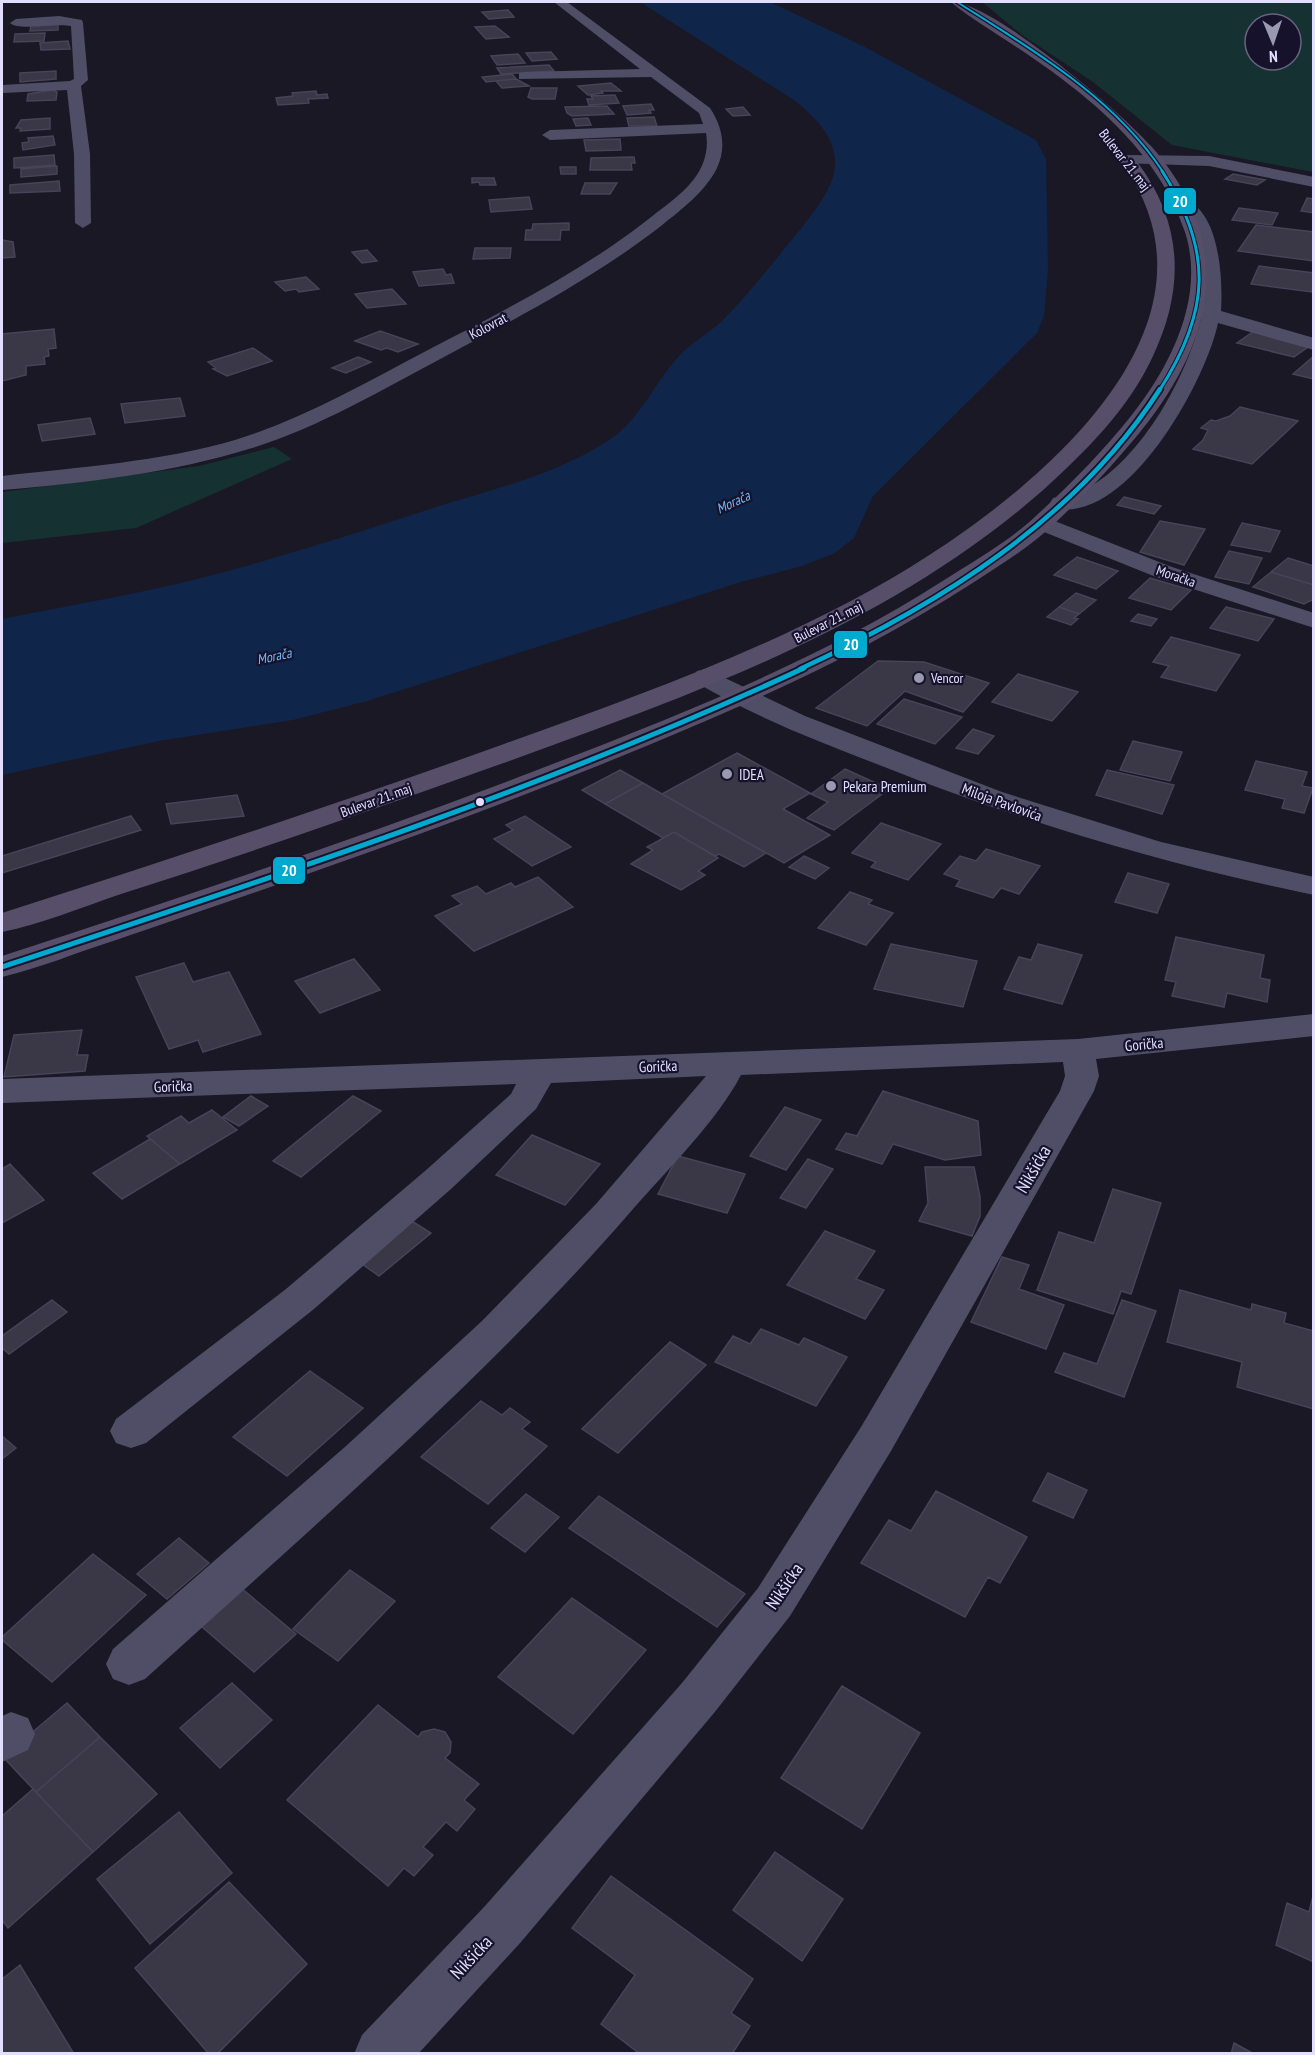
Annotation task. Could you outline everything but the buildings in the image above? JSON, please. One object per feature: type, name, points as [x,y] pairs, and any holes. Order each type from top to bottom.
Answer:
[{"type":"main road","name":"Bulevar 21. maj","points":[[957,2],[1084,89],[1128,129],[1154,159],[1182,204]]},
{"type":"main road","points":[[944,8],[992,42]]},
{"type":"main road","name":"Bulevar 21. maj","points":[[2,923],[305,825],[706,677],[846,614],[954,549],[1039,483],[1088,436],[1115,403],[1154,335],[1161,310],[1167,272],[1159,211],[1144,182],[1121,152]]},
{"type":"main road","name":"Bulevar 21. maj","points":[[2,967],[224,894],[502,794],[741,698],[898,618],[955,583],[1042,523],[1061,503]]},
{"type":"main road","points":[[199,860],[224,894]]},
{"type":"street","points":[[550,135],[713,128],[705,111],[692,99],[652,73],[560,2]]},
{"type":"street","points":[[2,89],[74,85],[81,80],[77,23],[59,20],[16,23]]},
{"type":"street","points":[[524,76],[652,73]]},
{"type":"street","points":[[559,75],[562,91]]},
{"type":"street","points":[[74,85],[82,154],[83,223]]},
{"type":"street","name":"Kolovrat","points":[[2,483],[175,460],[242,445],[308,420],[544,296],[615,253],[698,185],[714,154],[713,128]]},
{"type":"street","points":[[1121,152],[1154,159],[1221,163],[1314,182]]},
{"type":"street","points":[[1061,503],[1099,491],[1146,446],[1169,415],[1190,378],[1211,262],[1195,213],[1182,204]]},
{"type":"street","points":[[1203,312],[1314,344]]},
{"type":"street","name":"Moračka","points":[[1042,523],[1164,573],[1314,621]]},
{"type":"street","name":"Miloja Pavlovića","points":[[706,677],[741,698],[792,722],[934,778],[1046,818],[1183,857],[1314,886]]},
{"type":"street","name":"Gorička","points":[[2,1091],[233,1084],[536,1070],[1078,1050],[1314,1025]]},
{"type":"street","name":"Nikšićka","points":[[381,2054],[503,1924],[698,1698],[774,1602],[876,1439],[1077,1091],[1082,1076],[1078,1050]]},
{"type":"street","points":[[129,1664],[334,1481],[496,1331],[605,1219],[716,1090],[724,1075],[724,1064]]},
{"type":"street","points":[[131,1431],[300,1299],[438,1180],[524,1101],[535,1080],[536,1070]]},
{"type":"green space","points":[[982,2],[1313,2],[1313,172],[1172,145],[1093,82],[1022,35]]},
{"type":"green space","points":[[274,447],[292,459],[136,528],[2,543],[2,492],[199,466]]},
{"type":"water","name":"Morača","points":[[640,2],[770,2],[865,47],[1036,140],[1046,159],[1048,269],[1044,316],[1037,333],[873,496],[854,538],[835,553],[802,566],[741,582],[367,701],[293,720],[159,741],[2,775],[2,619],[169,586],[251,565],[504,486],[571,461],[612,438],[623,429],[680,355],[722,321],[765,273],[819,205],[829,187],[834,171],[834,154],[828,137],[815,119],[794,100]]},
{"type":"transit line","name":"20","points":[[2,967],[343,852],[478,803],[704,713],[808,666],[908,613],[1003,552],[1046,519],[1071,495],[1139,419],[1180,356],[1196,308],[1200,283],[1199,258],[1194,233],[1177,194],[1155,159],[1127,128],[1062,72],[957,2]]},
{"type":"place","name":"Vencor","points":[[919,678]]},
{"type":"place","name":"IDEA","points":[[727,774]]},
{"type":"place","name":"Pekara Premium","points":[[831,786]]}]
